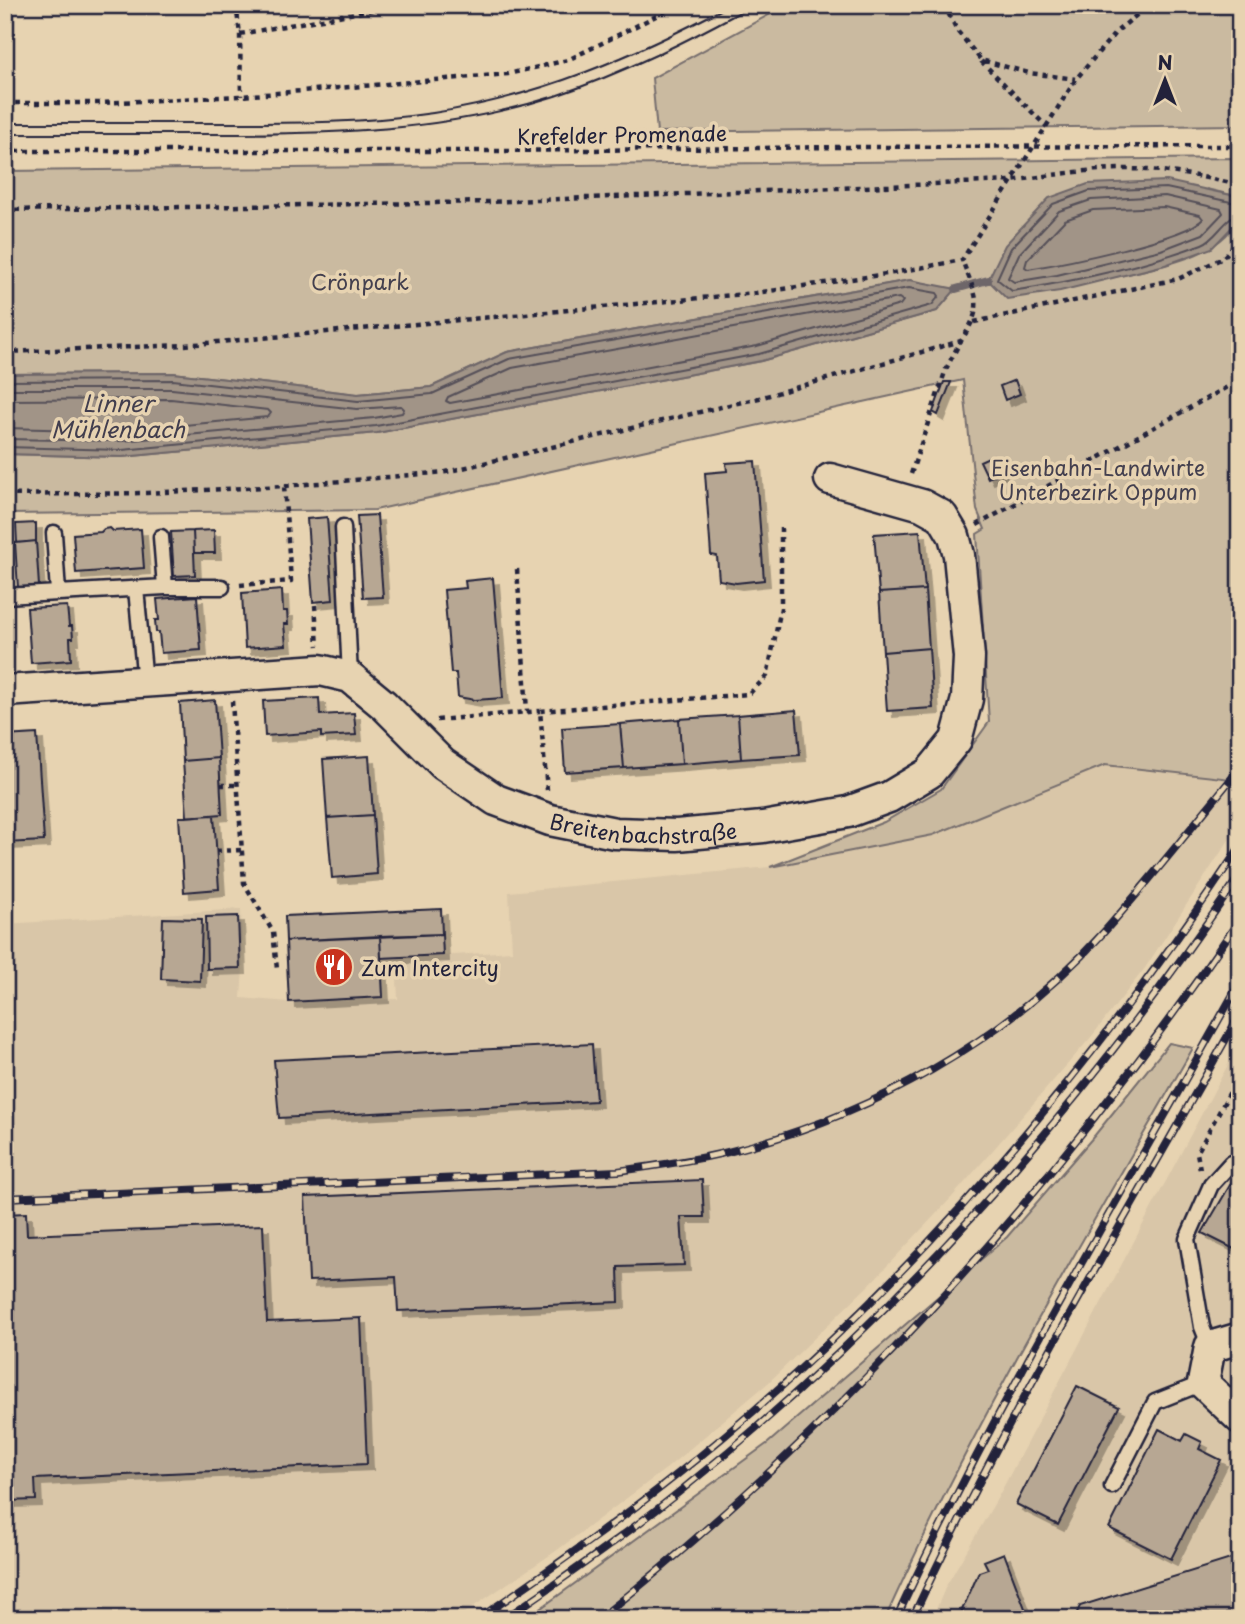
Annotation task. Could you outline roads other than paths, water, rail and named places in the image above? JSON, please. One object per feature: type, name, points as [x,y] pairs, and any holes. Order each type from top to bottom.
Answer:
[{"type":"street","name":"Breitenbachstraße","points":[[5,691],[320,670],[350,677],[384,705],[443,764],[496,800],[550,820],[615,833],[677,835],[763,827],[848,812],[889,797],[929,773],[956,740],[967,699],[969,657],[960,555],[954,536],[942,516],[922,505],[830,479]]},
{"type":"street","points":[[1240,1338],[1210,1347],[1203,1383],[1240,1418]]},
{"type":"lane","points":[[343,527],[350,677]]},
{"type":"lane","points":[[54,533],[58,592]]},
{"type":"lane","points":[[161,537],[165,587]]},
{"type":"lane","points":[[5,596],[165,587],[222,587]]},
{"type":"lane","points":[[136,589],[145,682]]},
{"type":"lane","points":[[1210,1347],[1202,1327],[1187,1239],[1211,1185],[1231,1163],[1240,1160]]},
{"type":"lane","points":[[1112,1486],[1155,1402],[1203,1383]]},
{"type":"water","points":[[1167,181],[1240,197],[1237,222],[1212,248],[1165,265],[1060,291],[1007,299],[988,280],[1005,245],[1049,198],[1088,184]]},
{"type":"water","name":"Linner Mühlenbach","points":[[910,280],[956,289],[937,311],[761,361],[377,433],[122,457],[5,454],[5,374],[173,373],[358,394],[431,387],[507,352]]},
{"type":"waterway","name":"Linner Mühlenbach","points":[[956,289],[988,280]]},
{"type":"tram line","points":[[5,123],[357,121],[433,113],[511,96],[586,72],[659,41],[730,5]]},
{"type":"tram line","points":[[5,134],[299,133],[385,128],[471,117],[555,96],[606,77],[753,5]]},
{"type":"railway","points":[[5,1198],[618,1171],[714,1155],[781,1137],[883,1096],[932,1070],[1023,1008],[1065,972],[1104,932],[1240,768]]},
{"type":"railway","points":[[478,1619],[674,1477],[756,1409],[834,1338],[909,1263],[1050,1104],[1179,935],[1240,847]]},
{"type":"railway","points":[[504,1619],[596,1555],[684,1488],[764,1421],[914,1278],[1053,1124],[1118,1043],[1240,875]]},
{"type":"railway","points":[[599,1619],[691,1543],[779,1463],[864,1380],[946,1293],[1099,1111],[1240,919]]},
{"type":"railway","points":[[896,1619],[935,1537],[1019,1377],[1240,982]]},
{"type":"railway","points":[[912,1619],[949,1541],[1029,1389],[1240,1014]]},
{"type":"place","name":"Zum Intercity","points":[[334,967]]},
{"type":"park label","name":"Crönpark","points":[[360,281]]},
{"type":"park label","name":"Eisenbahn-Landwirte Unterbezirk Oppum","points":[[1098,479]]}]
